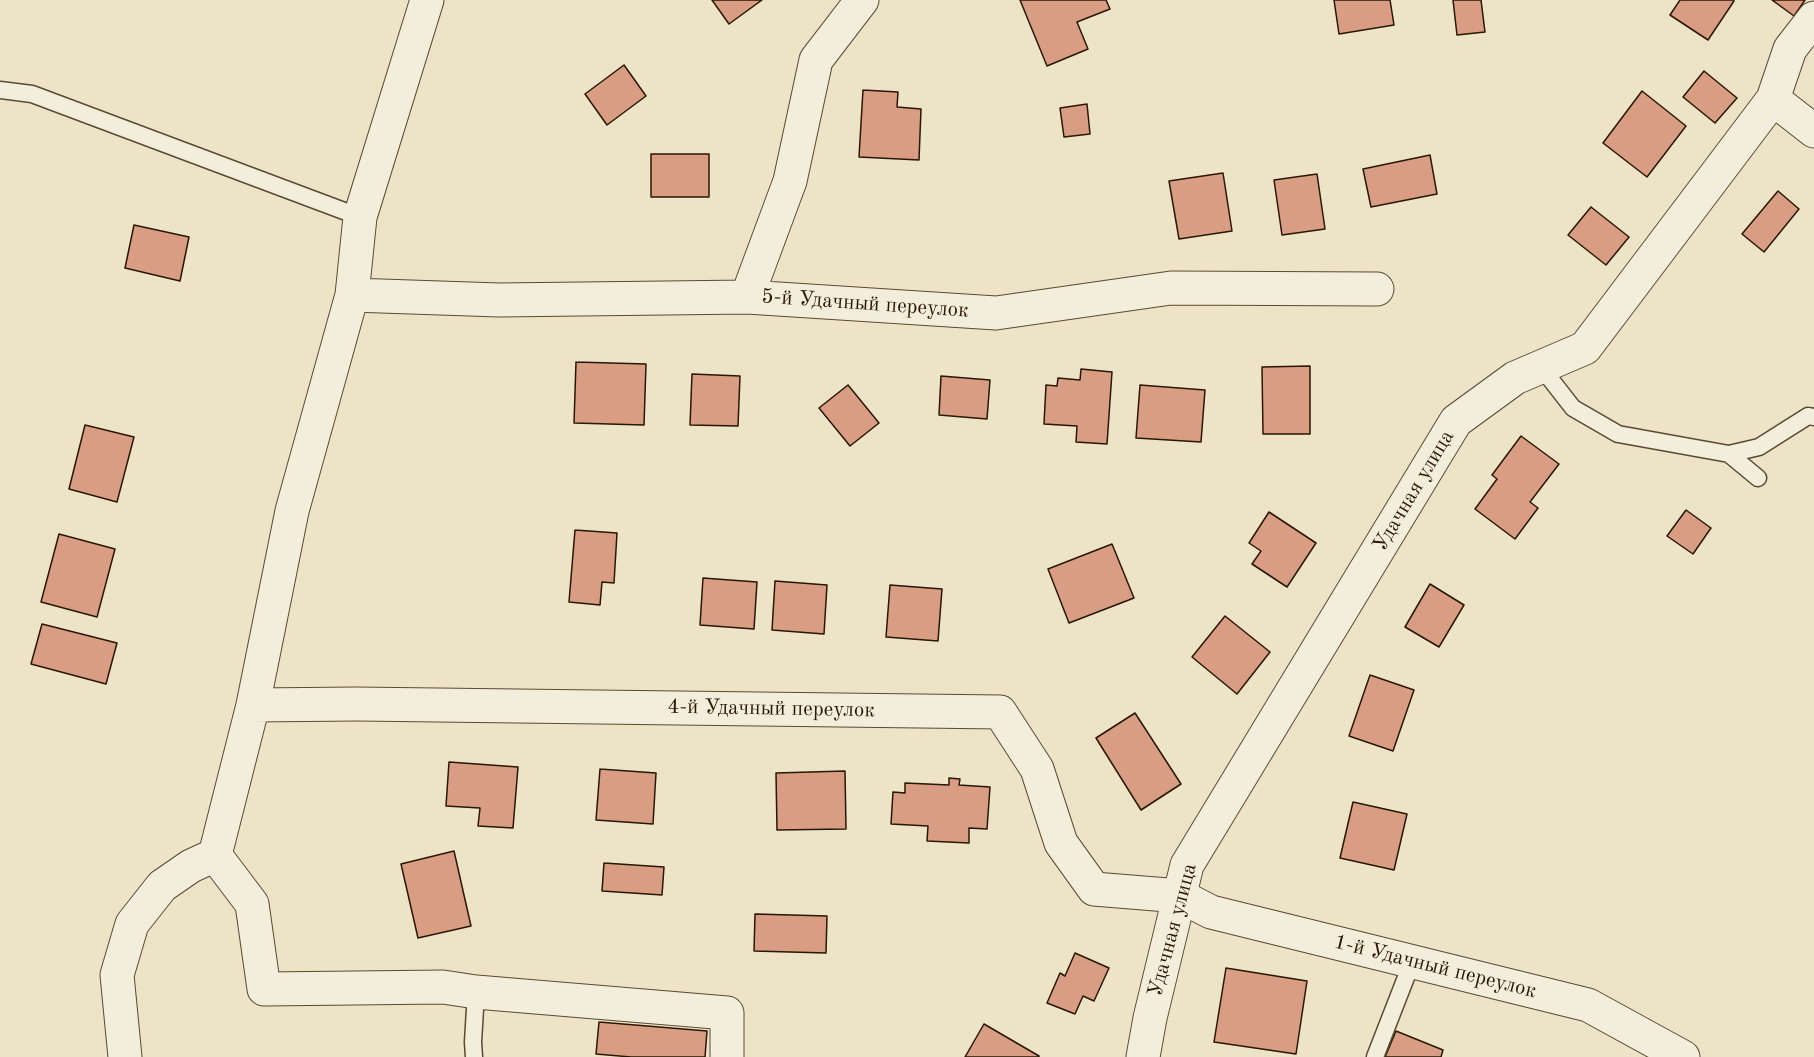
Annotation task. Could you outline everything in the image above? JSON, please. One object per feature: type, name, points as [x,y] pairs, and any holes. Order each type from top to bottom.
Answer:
[{"type":"street","points":[[215,855],[253,705],[292,511],[352,295],[360,217],[427,0]]},
{"type":"street","points":[[747,297],[790,181],[816,60],[862,0]]},
{"type":"street","name":"Удачная улица","points":[[1143,1057],[1150,1018],[1187,865],[1456,421],[1515,378],[1585,348],[1773,99],[1790,49],[1814,18]]},
{"type":"street","points":[[1773,99],[1814,131]]},
{"type":"street","name":"5-й Удачный переулок","points":[[352,295],[499,300],[747,297],[996,313],[1171,288],[1377,289]]},
{"type":"street","name":"4-й Удачный переулок","points":[[253,705],[357,704],[1000,712],[1037,769],[1061,843],[1094,889],[1180,896]]},
{"type":"street","points":[[215,855],[252,904],[264,989],[443,987],[476,992],[728,1013],[727,1057]]},
{"type":"street","points":[[125,1057],[117,975],[132,924],[162,886],[191,866],[215,855]]},
{"type":"street","name":"1-й Удачный переулок","points":[[1180,896],[1211,912],[1588,1005],[1683,1057]]},
{"type":"lane","points":[[0,90],[32,94],[360,217]]},
{"type":"lane","points":[[1541,367],[1573,408],[1618,434],[1729,454],[1759,447],[1808,416],[1814,417]]},
{"type":"lane","points":[[1729,454],[1758,477]]},
{"type":"lane","points":[[1375,1057],[1412,962]]},
{"type":"lane","points":[[474,1057],[476,992]]},
{"type":"building","points":[[712,0],[762,0],[729,24]]},
{"type":"building","points":[[1020,0],[1106,0],[1110,9],[1077,22],[1088,49],[1047,66]]},
{"type":"building","points":[[1334,0],[1390,0],[1394,25],[1339,34]]},
{"type":"building","points":[[1453,0],[1481,0],[1485,32],[1457,35]]},
{"type":"building","points":[[1680,0],[1734,1],[1708,40],[1670,15]]},
{"type":"building","points":[[1772,0],[1805,0],[1794,16]]},
{"type":"building","points":[[624,65],[646,96],[607,125],[585,94]]},
{"type":"building","points":[[1704,71],[1737,98],[1715,123],[1683,97]]},
{"type":"building","points":[[863,90],[898,92],[897,107],[921,109],[919,160],[859,157]]},
{"type":"building","points":[[1642,91],[1686,126],[1647,177],[1603,143]]},
{"type":"building","points":[[1087,104],[1090,134],[1064,137],[1060,108]]},
{"type":"building","points":[[651,154],[709,154],[709,197],[651,197]]},
{"type":"building","points":[[1430,155],[1437,194],[1371,207],[1363,169]]},
{"type":"building","points":[[1223,173],[1232,231],[1179,239],[1169,181]]},
{"type":"building","points":[[1317,174],[1325,229],[1282,235],[1274,180]]},
{"type":"building","points":[[1778,191],[1799,209],[1764,252],[1742,234]]},
{"type":"building","points":[[1591,207],[1629,237],[1606,265],[1568,235]]},
{"type":"building","points":[[134,225],[189,237],[180,281],[125,268]]},
{"type":"building","points":[[576,362],[646,364],[644,425],[574,423]]},
{"type":"building","points":[[1310,366],[1310,434],[1263,434],[1262,367]]},
{"type":"building","points":[[1081,369],[1112,372],[1107,444],[1076,442],[1077,426],[1044,424],[1046,385],[1057,386],[1058,378],[1080,380]]},
{"type":"building","points":[[692,374],[740,376],[738,426],[690,425]]},
{"type":"building","points":[[941,376],[990,380],[987,419],[939,415]]},
{"type":"building","points":[[848,385],[879,423],[850,446],[819,408]]},
{"type":"building","points":[[1140,385],[1205,390],[1201,442],[1136,438]]},
{"type":"building","points":[[85,425],[134,437],[117,502],[69,489]]},
{"type":"building","points":[[1521,436],[1559,464],[1530,502],[1538,508],[1515,539],[1475,509],[1497,479],[1492,475]]},
{"type":"building","points":[[1686,510],[1711,528],[1693,554],[1667,536]]},
{"type":"building","points":[[1269,512],[1316,543],[1287,587],[1252,564],[1261,551],[1249,543]]},
{"type":"building","points":[[575,530],[617,533],[614,583],[602,582],[600,605],[569,602]]},
{"type":"building","points":[[59,534],[115,549],[97,617],[41,602]]},
{"type":"building","points":[[1112,544],[1134,598],[1069,623],[1048,569]]},
{"type":"building","points":[[703,578],[757,582],[754,629],[700,625]]},
{"type":"building","points":[[775,581],[827,585],[824,634],[772,630]]},
{"type":"building","points":[[1430,584],[1464,605],[1439,647],[1405,627]]},
{"type":"building","points":[[890,585],[942,589],[938,641],[886,637]]},
{"type":"building","points":[[1225,616],[1270,652],[1237,694],[1192,657]]},
{"type":"building","points":[[42,624],[117,643],[106,684],[31,664]]},
{"type":"building","points":[[1370,675],[1414,690],[1393,751],[1349,736]]},
{"type":"building","points":[[1135,713],[1181,784],[1141,810],[1096,738]]},
{"type":"building","points":[[449,762],[518,767],[513,828],[478,826],[480,808],[446,806]]},
{"type":"building","points":[[600,769],[656,773],[653,824],[596,820]]},
{"type":"building","points":[[845,771],[846,829],[777,830],[776,773]]},
{"type":"building","points":[[949,778],[960,779],[959,785],[990,787],[987,829],[969,828],[969,843],[927,841],[928,826],[891,824],[893,792],[905,793],[905,783],[949,785]]},
{"type":"building","points":[[1353,802],[1407,814],[1394,870],[1340,858]]},
{"type":"building","points":[[454,851],[471,926],[418,938],[401,864]]},
{"type":"building","points":[[604,863],[664,867],[662,895],[602,891]]},
{"type":"building","points":[[755,914],[827,916],[826,953],[754,951]]},
{"type":"building","points":[[1075,953],[1109,968],[1094,1001],[1083,996],[1075,1014],[1047,1003],[1060,973],[1065,976]]},
{"type":"building","points":[[1226,968],[1307,981],[1296,1054],[1214,1042]]},
{"type":"building","points":[[599,1022],[707,1031],[705,1057],[631,1057],[596,1054]]},
{"type":"building","points":[[984,1024],[1039,1056],[1039,1057],[965,1057]]},
{"type":"building","points":[[1396,1031],[1443,1050],[1441,1057],[1385,1057]]}]
